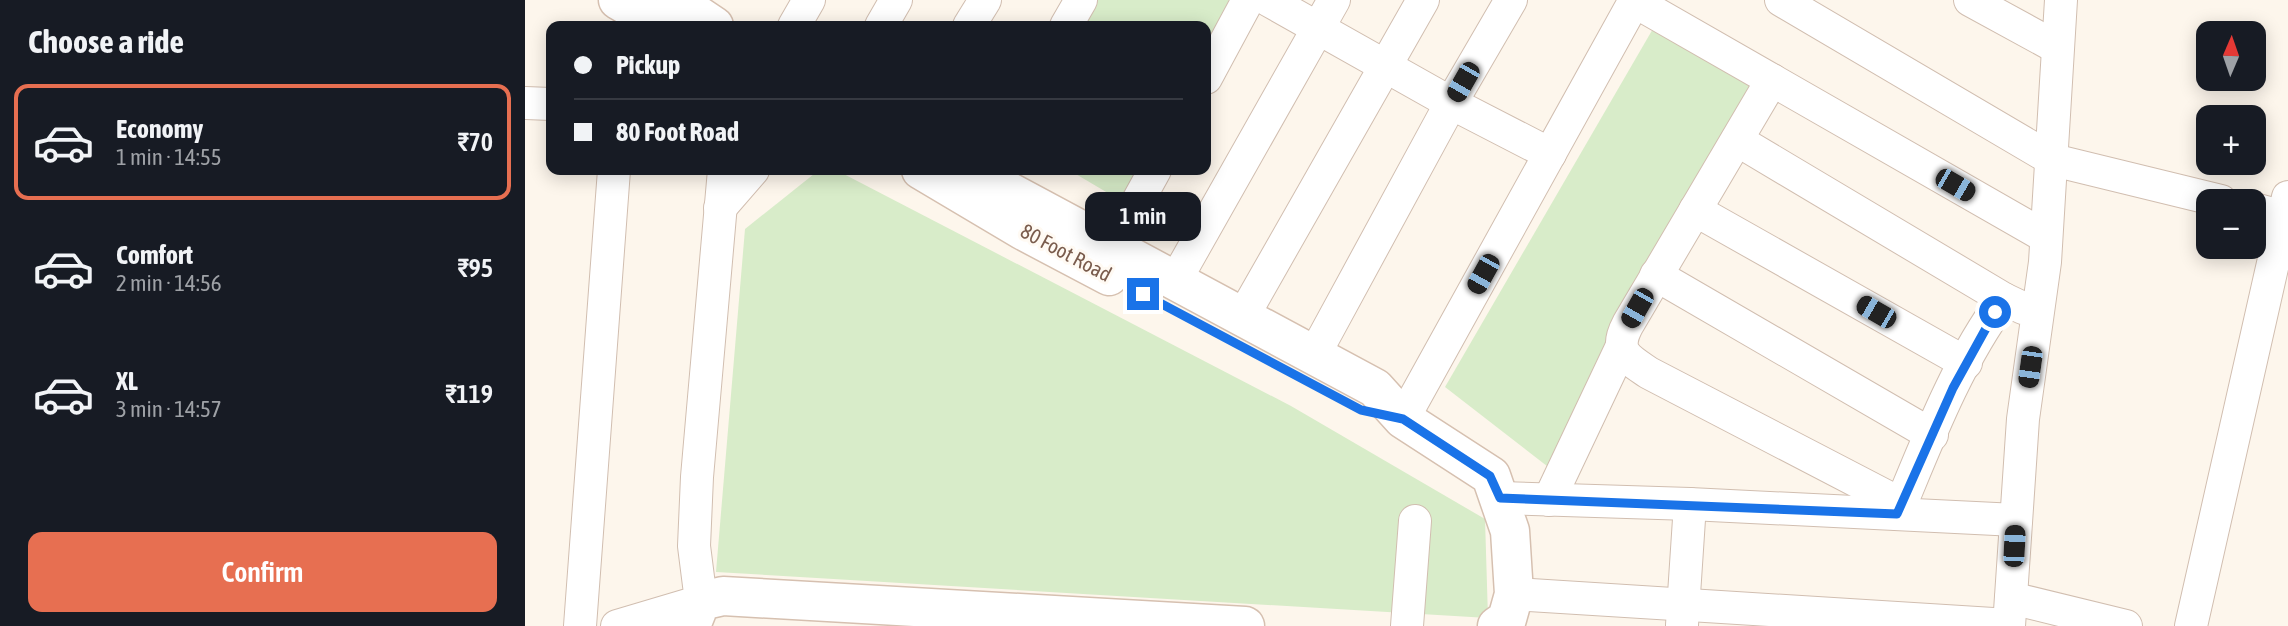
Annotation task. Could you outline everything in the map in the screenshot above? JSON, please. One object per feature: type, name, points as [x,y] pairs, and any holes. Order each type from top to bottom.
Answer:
[{"type":"street","points":[[618,0],[654,21]]},
{"type":"street","points":[[675,0],[706,21]]},
{"type":"street","points":[[797,21],[809,0]]},
{"type":"street","points":[[884,21],[896,0]]},
{"type":"street","points":[[972,21],[985,0]]},
{"type":"street","points":[[1069,21],[1081,0]]},
{"type":"street","points":[[1211,69],[1248,0]]},
{"type":"street","points":[[1268,0],[1451,103],[1551,154]]},
{"type":"street","points":[[1175,281],[1334,0]]},
{"type":"street","points":[[1242,318],[1423,0]]},
{"type":"street","points":[[1313,357],[1451,103],[1511,0]]},
{"type":"street","points":[[1781,0],[2053,160],[2196,195]]},
{"type":"street","points":[[1970,0],[2056,47]]},
{"type":"street","points":[[2010,616],[2023,419],[2038,315],[2053,160],[2056,47],[2061,0]]},
{"type":"street","points":[[1403,419],[1634,1],[2046,237]]},
{"type":"street","points":[[1549,500],[1621,348],[1621,337],[1772,80]]},
{"type":"street","points":[[525,103],[546,104]]},
{"type":"street","points":[[1737,140],[2004,299],[2038,315]]},
{"type":"street","points":[[580,626],[614,175]]},
{"type":"street","points":[[696,613],[694,546],[697,477],[723,175]]},
{"type":"street","points":[[720,208],[749,175]]},
{"type":"street","name":"80 Foot Road","points":[[932,175],[1028,218],[1112,248],[1375,388],[1403,419],[1495,487]]},
{"type":"street","name":"80 Foot Road","points":[[982,175],[1028,218],[1361,410],[1403,419]]},
{"type":"street","points":[[1112,248],[1152,175]]},
{"type":"street","points":[[2191,626],[2287,210],[2266,209]]},
{"type":"street","points":[[1695,211],[1966,363]]},
{"type":"street","points":[[1657,275],[1932,435]]},
{"type":"street","points":[[1899,509],[1966,363],[2004,299]]},
{"type":"street","points":[[1621,348],[1628,358],[1649,373],[1899,509]]},
{"type":"street","points":[[1495,487],[1549,500],[1899,509],[2016,520]]},
{"type":"street","points":[[1495,487],[1510,531],[1506,610],[1683,616],[2010,616],[2126,626]]},
{"type":"street","points":[[1683,616],[1690,504]]},
{"type":"street","points":[[1407,626],[1415,521]]},
{"type":"street","points":[[617,626],[696,613],[723,596],[813,614],[1245,626]]},
{"type":"green space","points":[[1095,0],[1228,0],[1252,14],[1211,87],[1211,21],[1083,21]]},
{"type":"green space","points":[[1654,27],[1777,92],[1652,315],[1556,473],[1445,387]]},
{"type":"green space","points":[[813,175],[846,175],[1291,406],[1485,519],[1488,618],[716,572],[745,229]]},
{"type":"green space","points":[[1077,175],[1161,175],[1140,212]]},
{"type":"route","points":[[1143,294],[1361,410],[1403,419],[1490,476],[1500,498],[1897,514],[1953,388],[1995,312]]}]
